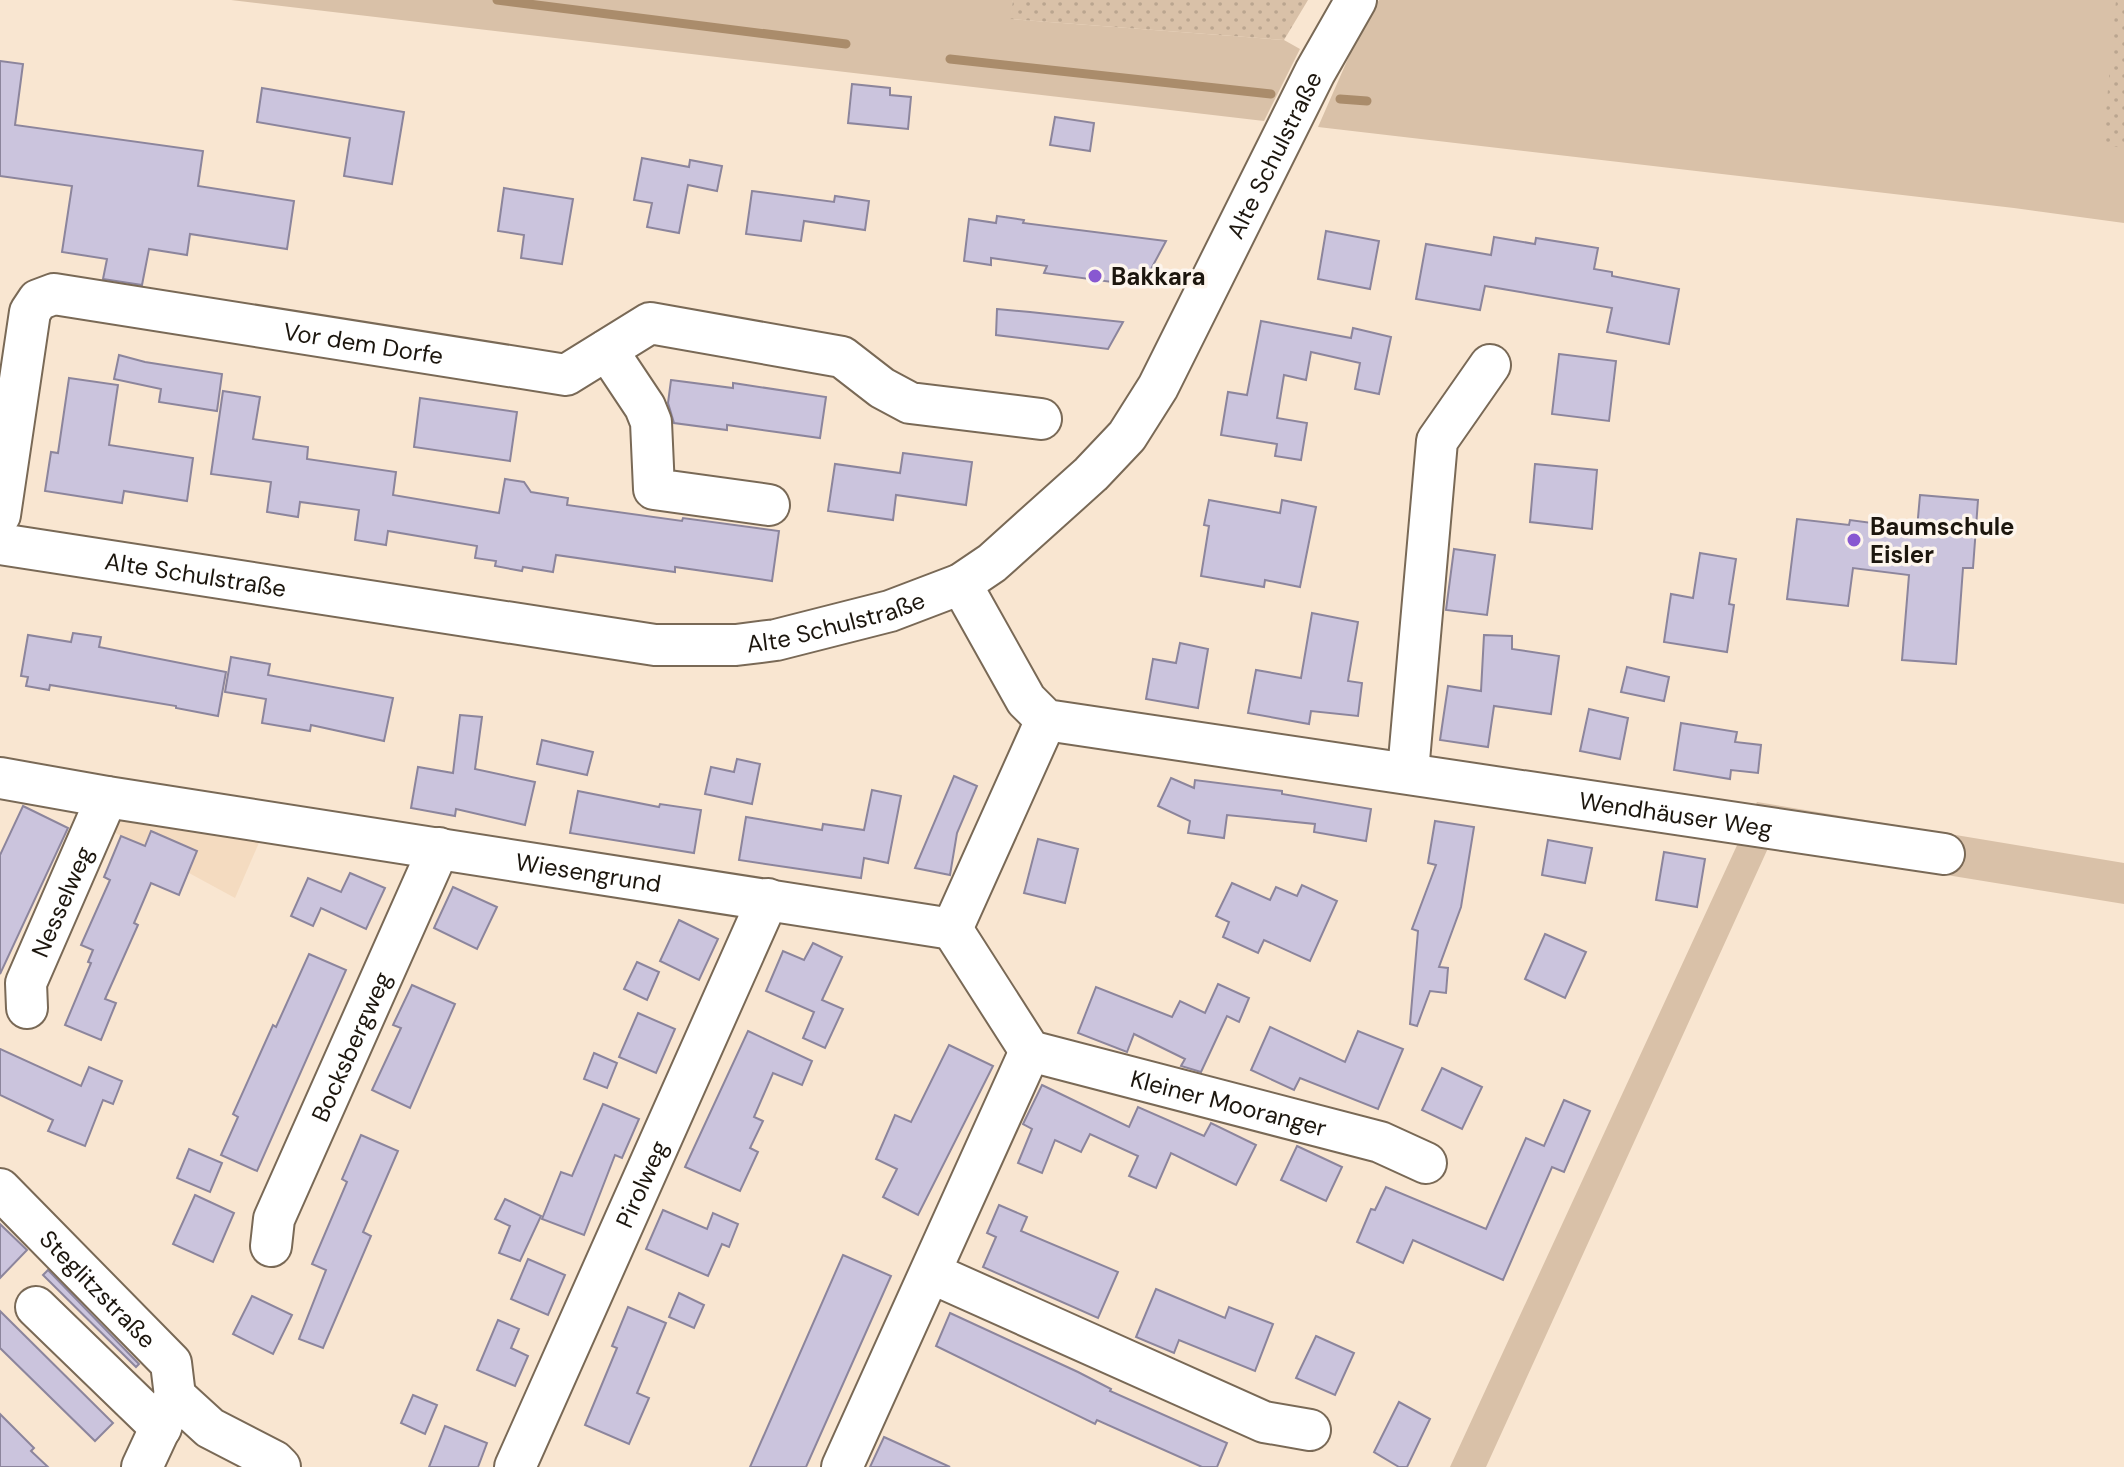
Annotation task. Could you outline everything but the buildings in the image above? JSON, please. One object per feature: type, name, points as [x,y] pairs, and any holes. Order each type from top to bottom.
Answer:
[{"type":"street","name":"Alte Schulstraße","points":[[0,544],[655,645],[736,645],[776,640],[890,611],[961,584],[1019,540],[1091,474],[1127,436],[1158,387],[1315,72],[1356,0]]},
{"type":"street","name":"Vor dem Dorfe","points":[[0,515],[30,312],[38,300],[54,294],[566,375],[650,323],[842,357],[882,388],[910,403],[1041,419]]},
{"type":"street","points":[[607,350],[645,407],[651,422],[654,489],[769,505]]},
{"type":"street","points":[[1408,772],[1437,441],[1490,365]]},
{"type":"street","points":[[842,1467],[1030,1051],[952,929],[1046,720],[1026,700],[961,584]]},
{"type":"street","name":"Wendhäuser Weg","points":[[1046,720],[1944,854]]},
{"type":"street","name":"Wiesengrund","points":[[0,778],[952,929]]},
{"type":"street","name":"Nesselweg","points":[[27,1008],[26,983],[107,797]]},
{"type":"street","name":"Bocksbergweg","points":[[271,1246],[274,1219],[439,848]]},
{"type":"street","name":"Pirolweg","points":[[515,1467],[768,899]]},
{"type":"street","name":"Kleiner Mooranger","points":[[1030,1051],[1380,1142],[1426,1163]]},
{"type":"street","name":"Steglitzstraße","points":[[0,1189],[171,1363],[168,1412]]},
{"type":"street","points":[[931,1273],[1264,1422],[1310,1430]]},
{"type":"street","points":[[36,1307],[168,1412],[210,1428],[280,1467]]},
{"type":"street","points":[[142,1467],[168,1412]]},
{"type":"shaded area","points":[[231,0],[1013,0],[1011,19],[1284,40],[1300,49],[1264,121]]},
{"type":"shaded area","points":[[1013,0],[1308,0],[1284,40],[1010,19]]},
{"type":"shaded area","points":[[1379,0],[2124,0],[2124,223],[1318,127],[1361,29]]},
{"type":"shaded area","points":[[2116,0],[2124,0],[2124,148],[2103,145]]},
{"type":"shaded area","points":[[1757,802],[2124,863],[2124,904],[1769,846],[1486,1467],[1450,1467]]},
{"type":"shaded area","points":[[116,812],[261,838],[235,898],[108,829]]},
{"type":"waterway","points":[[497,0],[846,44]]},
{"type":"waterway","points":[[950,59],[1271,94]]},
{"type":"waterway","points":[[1340,99],[1367,101]]},
{"type":"place","name":"Bakkara","points":[[1095,276]]},
{"type":"place","name":"Baumschule Eisler","points":[[1854,540]]}]
